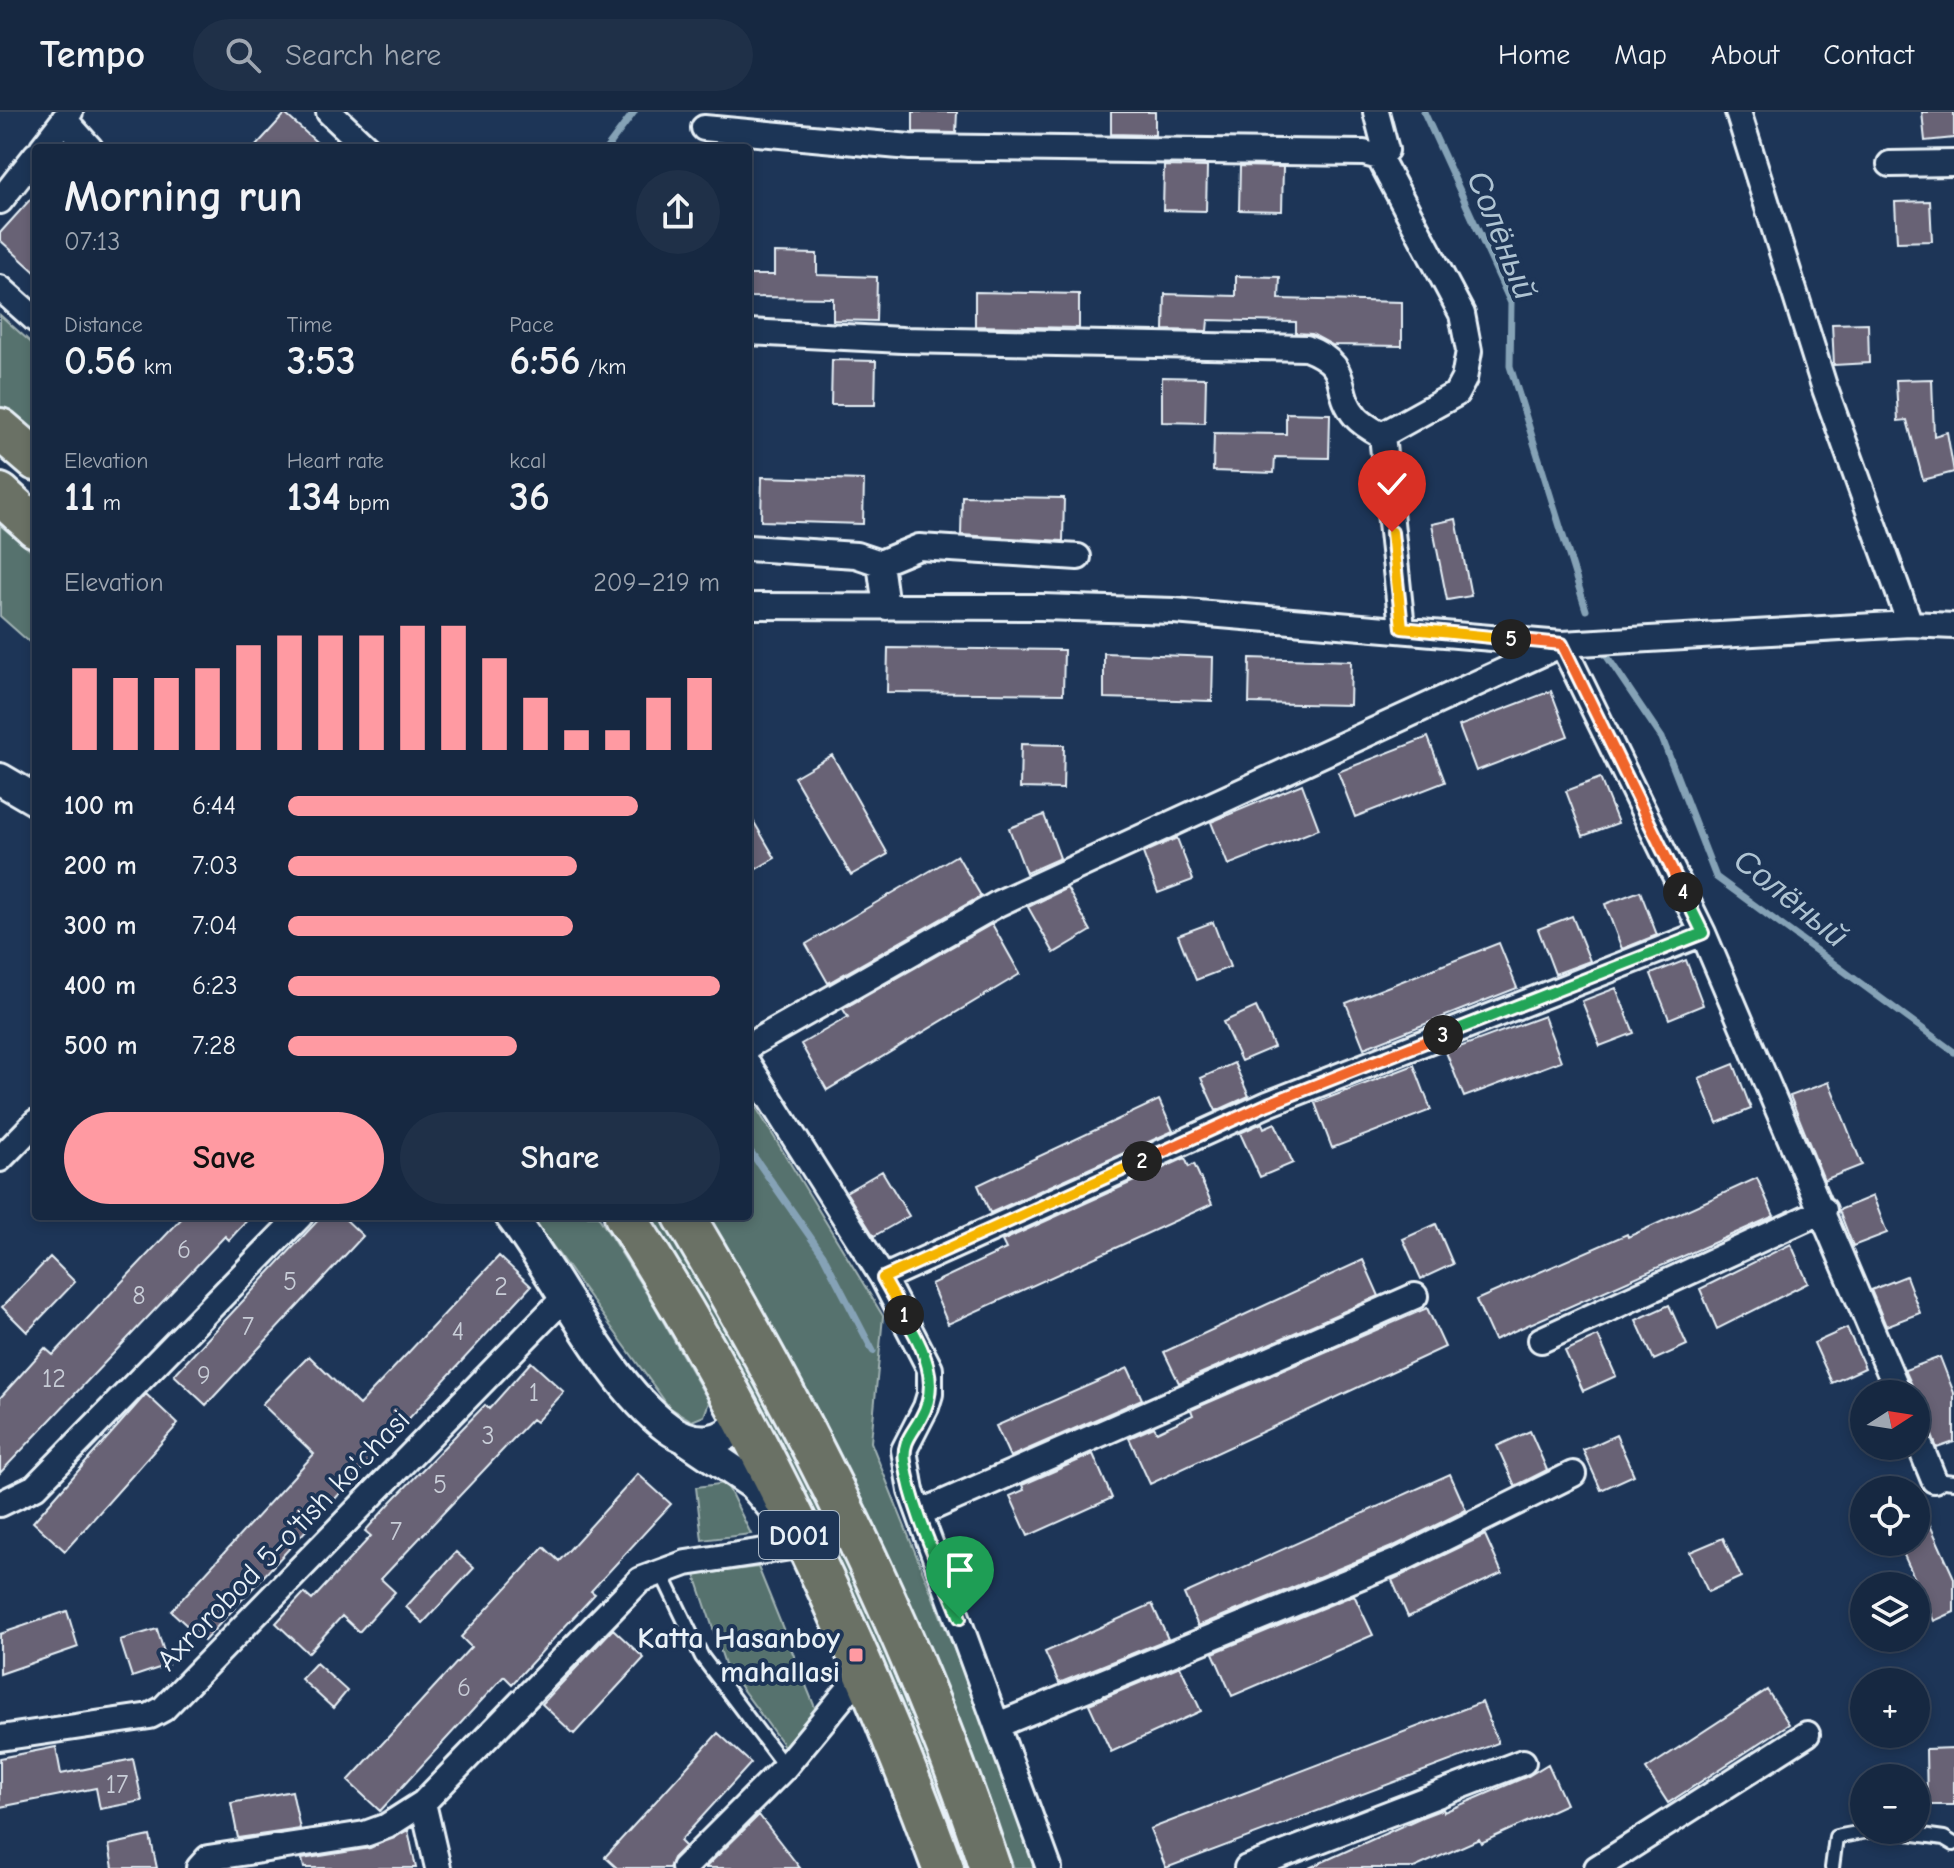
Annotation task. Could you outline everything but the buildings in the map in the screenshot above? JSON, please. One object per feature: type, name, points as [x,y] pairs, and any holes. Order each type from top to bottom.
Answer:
[{"type":"highway","points":[[0,429],[32,457]]},
{"type":"highway","points":[[0,494],[32,523]]},
{"type":"highway","name":"D001","points":[[627,1220],[741,1419],[804,1545],[863,1672],[943,1868]]},
{"type":"highway","name":"D001","points":[[686,1220],[758,1346],[866,1563],[932,1709],[990,1868]]},
{"type":"street","points":[[329,112],[363,144]]},
{"type":"street","points":[[1376,112],[1386,150],[1379,157]]},
{"type":"street","points":[[1738,112],[1825,389],[1910,624]]},
{"type":"street","points":[[45,144],[67,116],[87,144]]},
{"type":"street","points":[[704,128],[910,147],[1364,153],[1379,157],[1462,314],[1469,351],[1464,379],[1456,394],[1382,435]]},
{"type":"street","points":[[0,201],[32,160]]},
{"type":"street","points":[[1890,164],[1954,163]]},
{"type":"street","points":[[0,288],[32,316]]},
{"type":"street","points":[[752,332],[902,340],[1306,348],[1330,359],[1354,415],[1382,435],[1402,628]]},
{"type":"street","points":[[752,548],[856,555],[880,563],[919,547],[1078,557]]},
{"type":"street","points":[[880,563],[886,607]]},
{"type":"street","points":[[752,606],[1174,611],[1562,644],[1910,624],[1954,626]]},
{"type":"street","points":[[1562,644],[1703,933],[1824,1210],[1893,1380]]},
{"type":"street","points":[[752,1044],[999,903],[1562,644]]},
{"type":"street","points":[[0,779],[32,798]]},
{"type":"street","points":[[883,1278],[1268,1104],[1703,933]]},
{"type":"street","points":[[752,1070],[883,1278],[930,1369],[930,1394],[926,1407],[904,1450],[911,1491],[1000,1724],[1049,1868]]},
{"type":"street","points":[[0,1159],[32,1126]]},
{"type":"street","points":[[1541,1340],[1824,1210]]},
{"type":"street","points":[[0,1504],[35,1487],[296,1220]]},
{"type":"street","points":[[514,1220],[618,1374],[657,1418],[753,1484],[804,1545]]},
{"type":"street","points":[[920,1513],[1415,1296]]},
{"type":"street","name":"Axrorobod 5-o'tish ko'chasi","points":[[0,1738],[150,1716],[163,1709],[565,1297]]},
{"type":"street","points":[[680,1435],[719,1440],[730,1433],[741,1419]]},
{"type":"street","points":[[1930,1458],[1944,1481]]},
{"type":"street","points":[[1000,1724],[1388,1566],[1573,1474]]},
{"type":"street","points":[[198,1866],[208,1858],[365,1834],[387,1826],[423,1803],[640,1580],[686,1563],[804,1545]]},
{"type":"street","points":[[684,1868],[785,1767],[863,1672]]},
{"type":"street","points":[[1597,1868],[1807,1734]]},
{"type":"street","points":[[1247,1868],[1523,1762]]},
{"type":"street","points":[[423,1803],[438,1868]]},
{"type":"lane","points":[[661,1572],[702,1657],[785,1767]]},
{"type":"lane","points":[[1832,1868],[1836,1837],[1850,1834]]},
{"type":"lane","points":[[1930,1836],[1944,1838],[1954,1844]]},
{"type":"green space","points":[[0,315],[32,343],[32,436],[0,410]]},
{"type":"green space","points":[[0,525],[32,552],[32,644],[0,616]]},
{"type":"green space","points":[[752,1101],[883,1316],[871,1442],[985,1727],[1036,1868],[1014,1868],[944,1686],[704,1220],[752,1220]]},
{"type":"green space","points":[[534,1220],[601,1220],[709,1402],[704,1416],[692,1421],[669,1407]]},
{"type":"green space","points":[[645,1220],[662,1220],[708,1293],[795,1452],[872,1616],[976,1868],[961,1868]]},
{"type":"green space","points":[[726,1483],[751,1534],[702,1540],[696,1487]]},
{"type":"green space","points":[[758,1567],[816,1710],[784,1746],[726,1667],[695,1575]]},
{"type":"waterway","points":[[610,144],[634,112]]},
{"type":"waterway","name":"Солёный","points":[[1424,112],[1511,303],[1510,366],[1586,610]]},
{"type":"waterway","name":"Солёный","points":[[1606,655],[1662,738],[1716,877],[1954,1052]]},
{"type":"waterway","points":[[752,1154],[823,1255],[873,1351]]},
{"type":"place","name":"Katta Hasanboy mahallasi","points":[[856,1655]]},
{"type":"route","points":[[960,1618],[911,1491],[905,1463],[907,1439],[921,1417],[930,1394],[930,1369],[883,1278],[1268,1104],[1703,933],[1562,644],[1402,628],[1392,532]]}]
